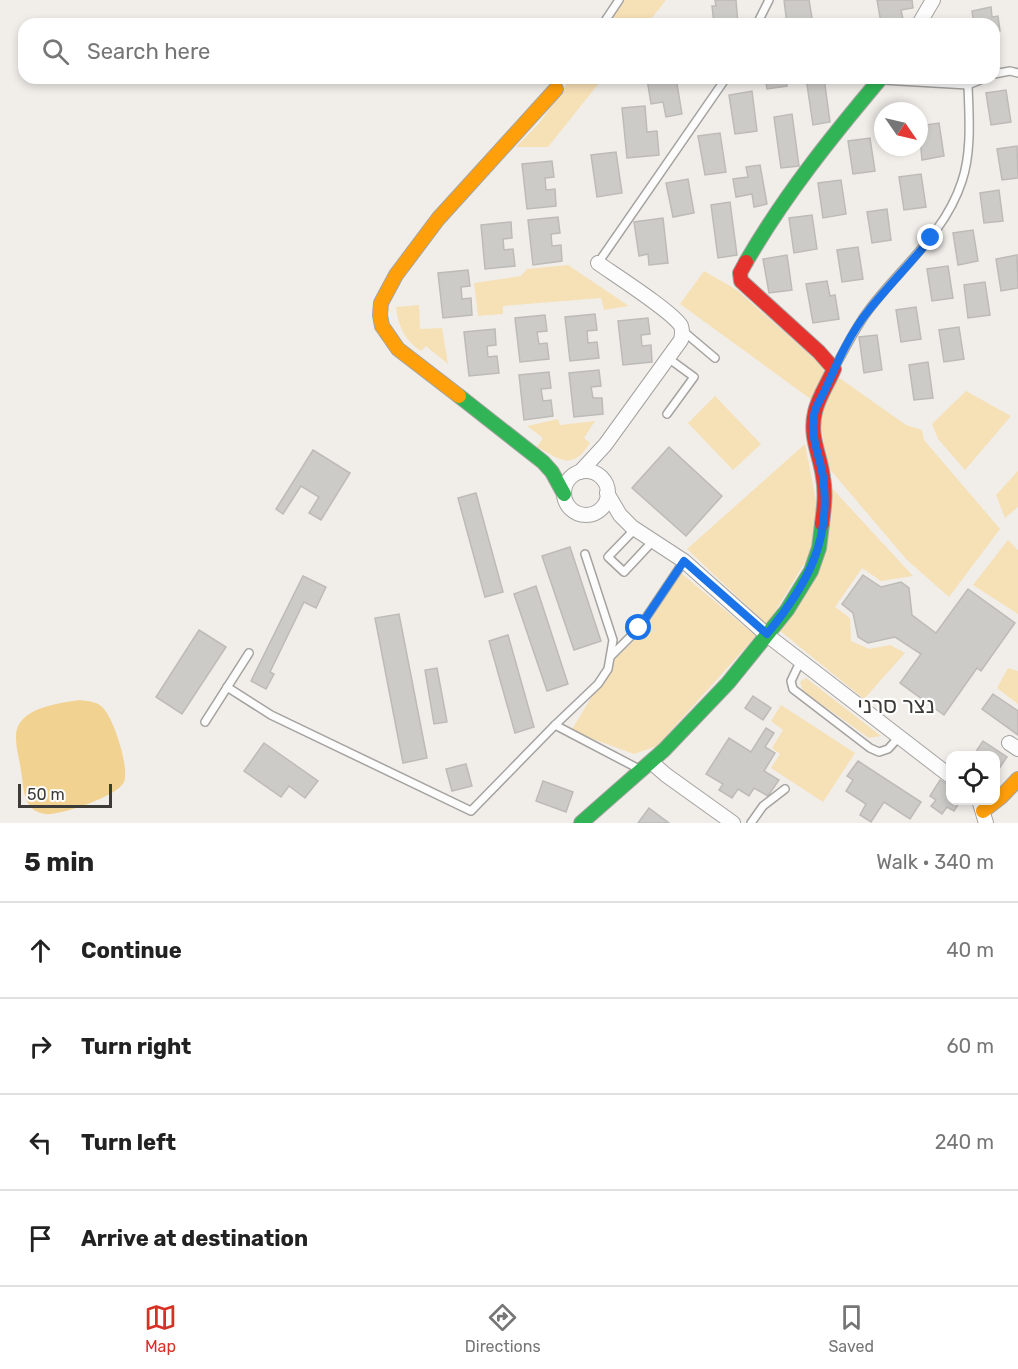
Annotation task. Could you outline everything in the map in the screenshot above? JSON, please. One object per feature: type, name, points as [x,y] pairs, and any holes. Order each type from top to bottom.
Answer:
[{"type":"street","points":[[922,18],[933,0]]},
{"type":"street","points":[[581,823],[646,766],[728,683],[787,610],[811,571],[819,548],[825,496],[823,475],[815,449],[813,429],[815,411],[834,369],[819,352],[741,281],[740,273],[766,227],[836,132],[876,84]]},
{"type":"street","points":[[558,86],[439,218],[393,279],[380,308],[380,321],[386,334],[398,350],[543,462],[558,469],[579,473],[591,472],[605,487],[620,515],[633,528],[684,561],[767,634],[946,772]]},
{"type":"street","points":[[564,494],[566,483],[579,473],[604,445],[681,340],[681,326],[666,312],[598,263]]},
{"type":"street","points":[[591,514],[603,507],[605,487],[600,457],[604,445]]},
{"type":"street","points":[[543,462],[559,482],[566,504],[571,509],[577,513],[591,514],[633,528]]},
{"type":"street","points":[[646,766],[666,775],[733,823]]},
{"type":"street","points":[[983,812],[1018,779]]},
{"type":"lane","points":[[607,18],[619,0]]},
{"type":"lane","points":[[760,18],[769,0]]},
{"type":"lane","points":[[1000,73],[1010,71],[1018,73]]},
{"type":"lane","points":[[598,263],[722,84]]},
{"type":"lane","points":[[834,369],[867,312],[931,238],[945,219],[955,198],[966,163],[969,137],[969,85],[954,84]]},
{"type":"lane","points":[[682,330],[715,358]]},
{"type":"lane","points":[[667,414],[694,377],[668,358]]},
{"type":"lane","points":[[633,528],[608,557],[624,572],[653,541]]},
{"type":"lane","points":[[227,687],[271,715],[471,811],[598,684],[608,669],[613,640],[585,554]]},
{"type":"lane","points":[[612,656],[639,628],[684,561]]},
{"type":"lane","points":[[205,722],[249,653]]},
{"type":"lane","points":[[801,660],[791,681],[793,689],[870,748],[879,752],[888,749],[899,737]]},
{"type":"lane","points":[[555,725],[646,766]]},
{"type":"lane","points":[[751,823],[763,806],[785,789]]},
{"type":"shaded area","points":[[625,0],[666,0],[652,18],[613,18]]},
{"type":"shaded area","points":[[567,84],[598,84],[548,147],[516,147],[540,122]]},
{"type":"shaded area","points":[[568,265],[629,306],[604,310],[601,298],[503,306],[503,314],[478,316],[474,283],[521,276],[527,269]]},
{"type":"shaded area","points":[[704,271],[737,290],[827,370],[812,400],[680,304]]},
{"type":"shaded area","points":[[419,305],[420,329],[442,328],[448,364],[426,346],[421,351],[403,332],[396,307]]},
{"type":"shaded area","points":[[838,377],[906,425],[922,430],[924,440],[1000,529],[949,597],[907,560],[827,466],[820,418]]},
{"type":"shaded area","points":[[966,391],[1011,416],[965,470],[938,439],[932,424]]},
{"type":"shaded area","points":[[715,396],[761,444],[733,470],[688,423]]},
{"type":"shaded area","points":[[558,419],[560,425],[595,421],[584,438],[590,443],[584,452],[572,460],[560,459],[537,447],[543,438],[527,426]]},
{"type":"shaded area","points":[[805,444],[817,506],[810,554],[767,625],[687,549]]},
{"type":"shaded area","points":[[1018,471],[1018,507],[1005,518],[996,495]]},
{"type":"shaded area","points":[[829,485],[913,576],[881,581],[862,568],[835,607],[850,618],[851,641],[869,649],[890,645],[905,653],[864,699],[779,630],[814,575]]},
{"type":"shaded area","points":[[1008,540],[1018,550],[1018,614],[973,585]]},
{"type":"shaded area","points":[[681,573],[756,636],[657,746],[634,754],[571,731],[614,660],[643,632]]},
{"type":"shaded area","points":[[1008,668],[1018,671],[1018,704],[997,688]]},
{"type":"shaded area","points":[[806,678],[881,736],[869,738],[803,691],[800,682]]},
{"type":"shaded area","points":[[79,700],[99,704],[106,711],[123,754],[124,782],[111,793],[88,804],[63,812],[45,814],[30,806],[25,794],[16,743],[17,729],[22,720],[38,709]]},
{"type":"shaded area","points":[[781,705],[855,753],[823,802],[771,768],[780,754],[772,748],[783,730],[771,721]]},
{"type":"building","points":[[715,0],[736,0],[738,18],[713,18],[712,6],[716,6]]},
{"type":"building","points":[[784,0],[809,0],[812,18],[786,18]]},
{"type":"building","points":[[877,0],[912,0],[913,8],[901,10],[903,18],[880,18]]},
{"type":"building","points":[[991,7],[992,17],[998,16],[998,18],[973,18],[972,11]]},
{"type":"building","points":[[648,84],[677,84],[682,114],[666,117],[663,102],[651,104]]},
{"type":"building","points":[[766,84],[787,84],[787,86],[767,89]]},
{"type":"building","points":[[807,84],[825,84],[830,122],[813,125]]},
{"type":"building","points":[[1006,90],[1011,122],[991,125],[986,93]]},
{"type":"building","points":[[752,91],[757,131],[735,134],[729,95]]},
{"type":"building","points":[[645,106],[647,132],[657,131],[659,155],[627,158],[622,108]]},
{"type":"building","points":[[792,114],[799,166],[781,168],[774,117]]},
{"type":"building","points":[[939,123],[944,156],[922,160],[922,156],[928,156],[928,125]]},
{"type":"building","points":[[720,133],[726,172],[705,175],[698,136]]},
{"type":"building","points":[[870,138],[875,171],[853,174],[848,141]]},
{"type":"building","points":[[1017,146],[1018,178],[1002,180],[997,149]]},
{"type":"building","points":[[616,152],[622,193],[597,197],[591,155]]},
{"type":"building","points":[[552,161],[554,177],[545,178],[546,190],[555,189],[556,206],[527,209],[522,164]]},
{"type":"building","points":[[760,165],[767,204],[754,207],[752,194],[736,197],[733,179],[748,177],[746,167]]},
{"type":"building","points":[[921,174],[926,207],[904,210],[899,177]]},
{"type":"building","points":[[688,179],[694,213],[673,217],[666,183]]},
{"type":"building","points":[[841,180],[846,214],[823,218],[818,183]]},
{"type":"building","points":[[999,190],[1003,221],[984,223],[980,193]]},
{"type":"building","points":[[730,202],[737,255],[718,258],[711,205]]},
{"type":"building","points":[[887,209],[891,240],[872,243],[867,212]]},
{"type":"building","points":[[812,215],[817,249],[794,253],[789,218]]},
{"type":"building","points":[[558,217],[560,233],[551,234],[552,246],[561,245],[562,261],[533,265],[528,220]]},
{"type":"building","points":[[663,218],[668,263],[649,265],[648,254],[639,256],[634,222]]},
{"type":"building","points":[[511,222],[512,238],[503,239],[504,250],[513,249],[515,266],[485,269],[481,225]]},
{"type":"building","points":[[973,230],[978,261],[958,265],[953,233]]},
{"type":"building","points":[[858,247],[863,279],[842,282],[837,250]]},
{"type":"building","points":[[787,255],[792,290],[769,293],[763,259]]},
{"type":"building","points":[[1017,255],[1018,288],[1001,291],[996,259]]},
{"type":"building","points":[[948,266],[953,298],[932,301],[927,269]]},
{"type":"building","points":[[468,270],[470,286],[461,287],[462,299],[471,298],[472,315],[443,318],[438,273]]},
{"type":"building","points":[[827,281],[830,296],[835,295],[839,319],[813,323],[806,284]]},
{"type":"building","points":[[985,282],[990,315],[968,318],[964,285]]},
{"type":"building","points":[[916,307],[921,339],[901,342],[896,310]]},
{"type":"building","points":[[595,314],[597,330],[587,331],[588,343],[597,342],[599,358],[570,361],[565,317]]},
{"type":"building","points":[[545,315],[547,331],[537,332],[539,344],[547,343],[549,359],[520,362],[515,318]]},
{"type":"building","points":[[648,318],[650,334],[641,335],[642,346],[651,345],[652,362],[623,365],[618,321]]},
{"type":"building","points":[[959,327],[964,359],[944,362],[939,330]]},
{"type":"building","points":[[495,329],[496,345],[487,346],[488,357],[497,356],[499,373],[469,376],[464,332]]},
{"type":"building","points":[[877,335],[882,370],[864,373],[859,337]]},
{"type":"building","points":[[928,362],[933,398],[914,400],[909,365]]},
{"type":"building","points":[[599,370],[601,386],[591,387],[593,398],[602,398],[603,414],[574,417],[569,373]]},
{"type":"building","points":[[549,372],[551,388],[541,389],[543,401],[551,400],[553,416],[524,420],[519,375]]},
{"type":"building","points":[[669,447],[722,496],[686,536],[632,488]]},
{"type":"building","points":[[313,450],[350,473],[321,520],[309,513],[319,497],[301,486],[283,514],[276,509]]},
{"type":"building","points":[[476,493],[503,592],[485,597],[458,498]]},
{"type":"building","points":[[570,547],[601,641],[574,650],[542,556]]},
{"type":"building","points":[[863,575],[881,587],[901,582],[909,588],[912,615],[936,633],[968,589],[1015,623],[981,671],[977,668],[944,715],[900,683],[921,654],[895,637],[868,643],[858,637],[853,613],[842,604]]},
{"type":"building","points":[[303,576],[326,587],[316,608],[304,602],[270,672],[274,674],[266,689],[251,681]]},
{"type":"building","points":[[536,586],[568,684],[547,691],[514,594]]},
{"type":"building","points":[[399,614],[427,758],[403,763],[375,618]]},
{"type":"building","points":[[199,630],[226,647],[182,714],[156,697]]},
{"type":"building","points":[[508,635],[534,727],[515,733],[489,641]]},
{"type":"building","points":[[437,668],[447,722],[434,724],[425,670]]},
{"type":"building","points":[[993,694],[1018,711],[1018,735],[982,709]]},
{"type":"building","points":[[753,696],[771,708],[763,720],[745,708]]},
{"type":"building","points":[[766,728],[774,733],[765,747],[775,753],[764,771],[779,780],[768,796],[754,788],[749,796],[738,789],[732,798],[719,790],[723,784],[706,774],[729,738],[751,752]]},
{"type":"building","points":[[983,741],[998,751],[976,751]]},
{"type":"building","points":[[264,743],[318,781],[305,798],[289,786],[281,797],[244,771]]},
{"type":"building","points":[[1000,752],[1007,757],[1000,767]]},
{"type":"building","points":[[858,761],[921,802],[910,819],[884,802],[871,822],[860,815],[866,804],[846,791],[853,780],[847,776]]},
{"type":"building","points":[[466,764],[472,786],[452,791],[446,769]]},
{"type":"building","points":[[940,780],[946,784],[946,805],[958,805],[954,811],[947,807],[942,814],[931,806],[936,800],[930,796]]},
{"type":"building","points":[[543,781],[573,792],[566,812],[536,801]]},
{"type":"building","points":[[649,808],[669,823],[638,823]]},
{"type":"traffic: fast","points":[[746,262],[809,167],[876,84]]},
{"type":"traffic: fast","points":[[459,396],[543,462],[552,472],[564,494]]},
{"type":"traffic: fast","points":[[581,823],[664,750],[728,683],[787,610],[811,571],[819,548],[822,524]]},
{"type":"traffic: slow","points":[[459,396],[398,349],[382,326],[381,303],[396,275],[438,219],[556,89]]},
{"type":"traffic: slow","points":[[983,811],[1001,797],[1018,779]]},
{"type":"traffic: jam","points":[[746,262],[740,273],[741,281],[819,352],[834,369],[818,401],[813,421],[824,489],[822,524]]},
{"type":"district","name":"נצר סרני","points":[[896,705]]},
{"type":"route","points":[[639,628],[684,561],[767,634],[787,610],[811,571],[819,548],[823,524],[825,496],[823,475],[815,449],[813,429],[815,411],[834,369],[867,312],[931,238]]}]
